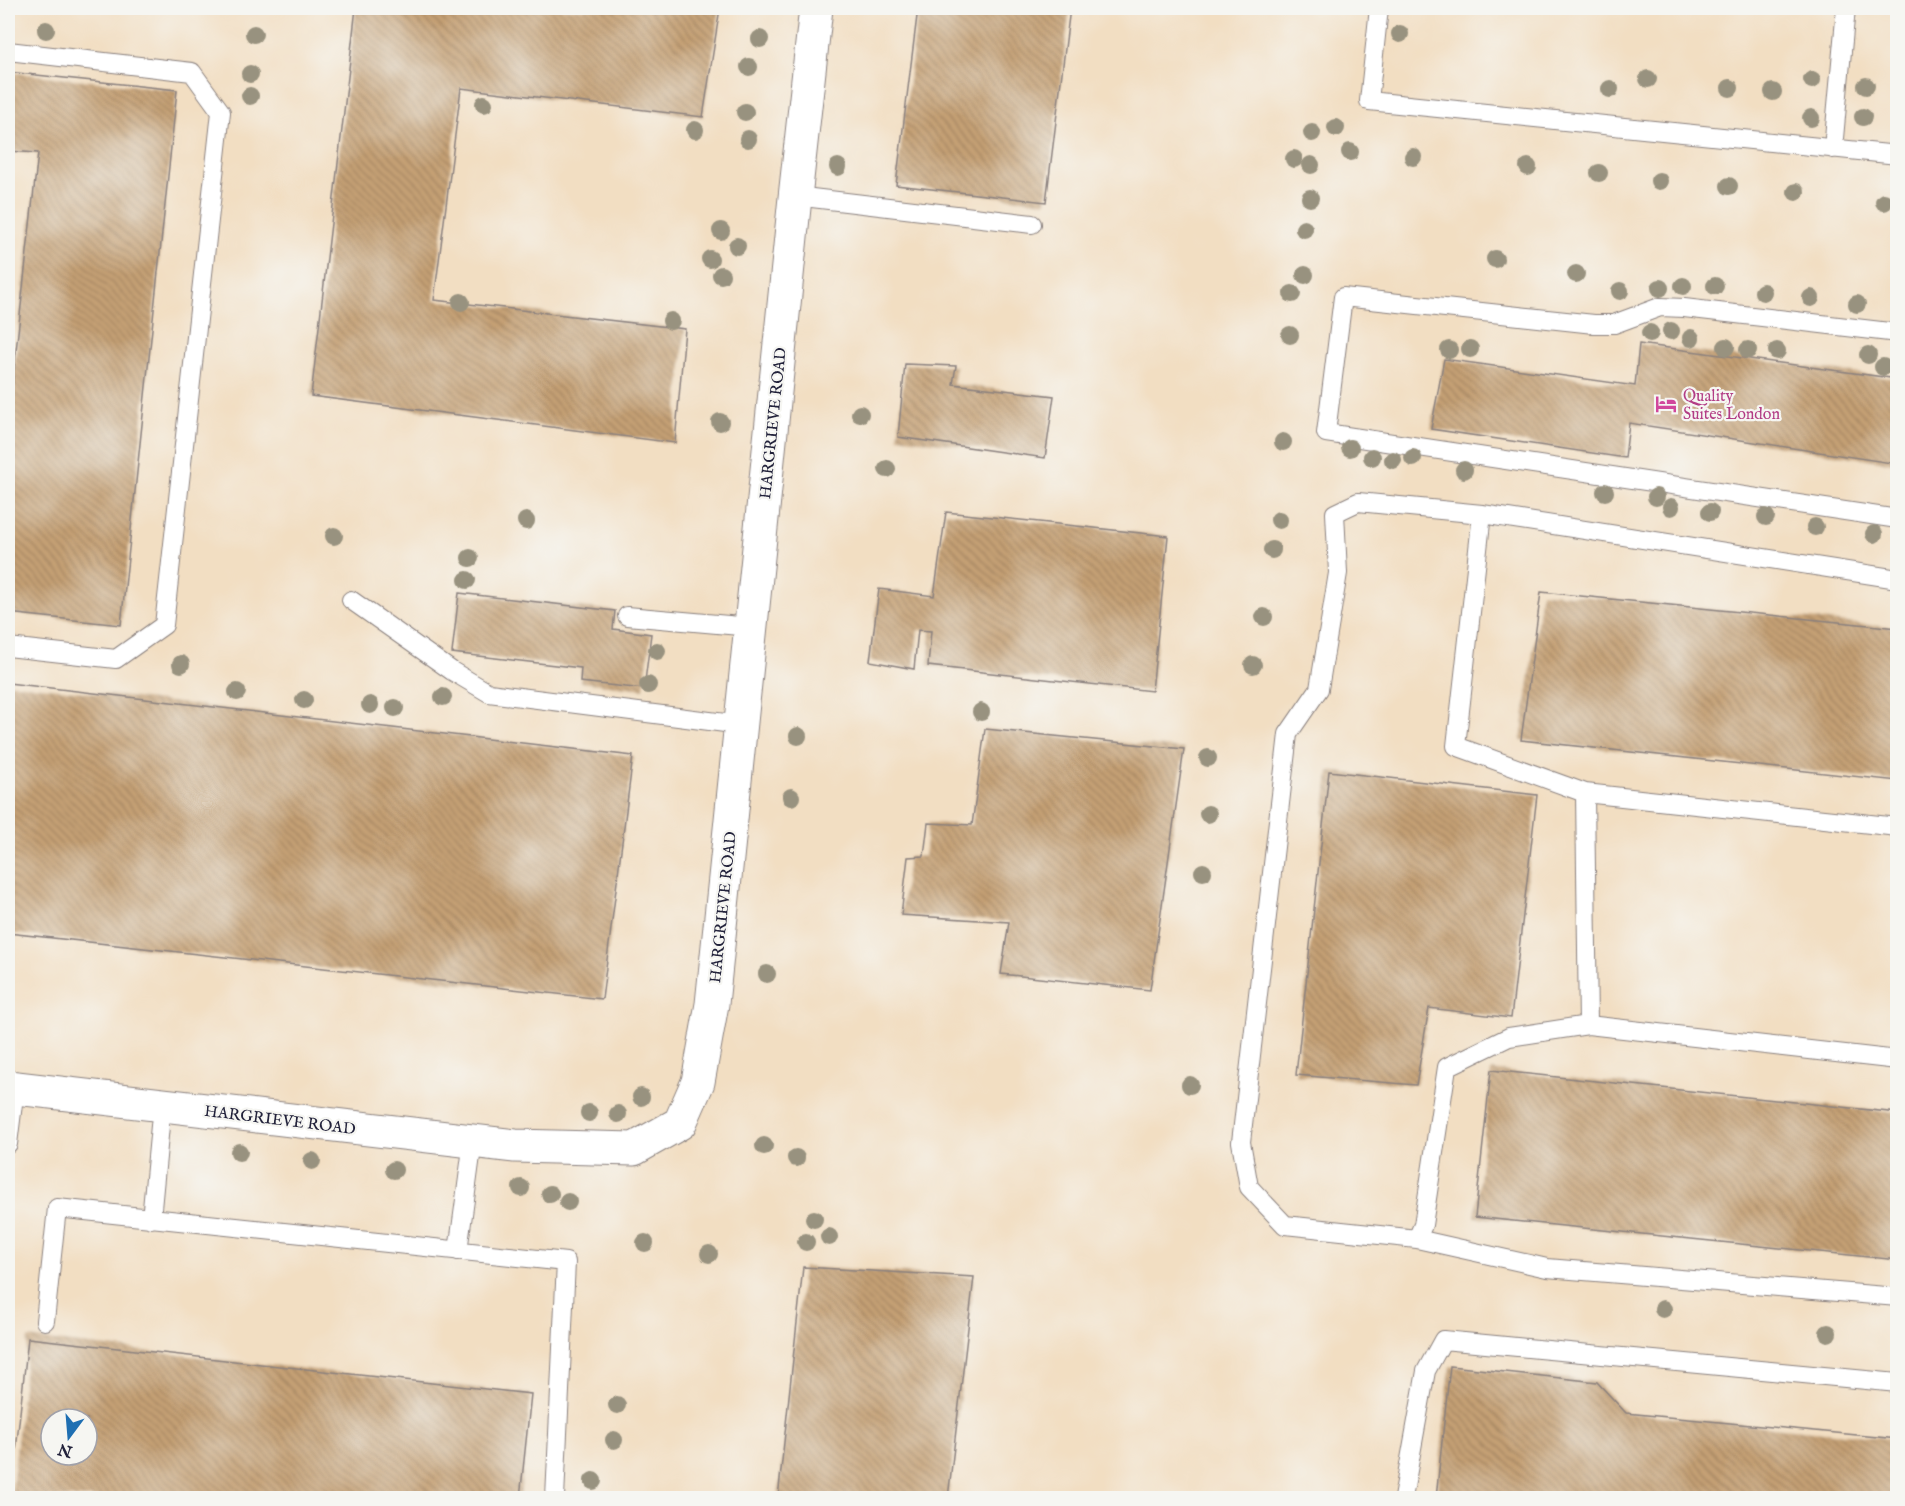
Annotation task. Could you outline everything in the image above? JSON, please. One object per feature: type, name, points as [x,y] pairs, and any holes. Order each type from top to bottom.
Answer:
[{"type":"street","name":"HARGRIEVE ROAD","points":[[11,1088],[514,1146],[634,1149],[680,1123],[698,1082],[712,1004],[816,8]]},
{"type":"lane","points":[[1379,8],[1369,101],[1898,155]]},
{"type":"lane","points":[[1833,149],[1846,8]]},
{"type":"lane","points":[[8,51],[192,72],[221,112],[164,625],[116,659],[8,647]]},
{"type":"lane","points":[[795,196],[1032,224]]},
{"type":"lane","points":[[1898,333],[1684,308],[1660,307],[1614,324],[1594,324],[1343,297],[1326,434],[1898,519]]},
{"type":"lane","points":[[1898,579],[1482,514],[1358,502],[1335,513],[1338,573],[1319,689],[1288,734],[1241,1142],[1249,1187],[1285,1225],[1417,1239],[1547,1268],[1898,1297]]},
{"type":"lane","points":[[1482,514],[1456,746],[1585,793],[1898,827]]},
{"type":"lane","points":[[351,600],[452,671],[489,693],[741,725]]},
{"type":"lane","points":[[627,616],[751,627]]},
{"type":"lane","points":[[1585,793],[1588,1025]]},
{"type":"lane","points":[[1417,1239],[1423,1225],[1447,1067],[1509,1037],[1588,1025],[1898,1060]]},
{"type":"lane","points":[[8,1144],[11,1088]]},
{"type":"lane","points":[[151,1219],[162,1105]]},
{"type":"lane","points":[[458,1251],[473,1141]]},
{"type":"lane","points":[[45,1321],[57,1208],[566,1262],[555,1498]]},
{"type":"lane","points":[[1403,1498],[1426,1371],[1443,1340],[1898,1383]]},
{"type":"building","points":[[356,8],[720,8],[703,117],[461,88],[434,300],[685,329],[675,443],[311,396]]},
{"type":"building","points":[[918,8],[1070,8],[1046,202],[896,185]]},
{"type":"building","points":[[8,72],[177,90],[121,625],[8,613],[8,423],[38,153],[8,151]]},
{"type":"building","name":"Quality Suites London","points":[[1639,344],[1898,379],[1898,464],[1629,423],[1625,458],[1431,429],[1444,359],[1635,386]]},
{"type":"building","points":[[905,364],[956,366],[953,384],[1054,396],[1045,458],[898,437]]},
{"type":"building","points":[[946,512],[1168,536],[1152,691],[928,666],[931,631],[918,630],[914,669],[870,661],[879,589],[934,596]]},
{"type":"building","points":[[1541,592],[1898,628],[1898,781],[1521,740]]},
{"type":"building","points":[[459,593],[615,611],[613,629],[651,634],[644,689],[580,682],[581,668],[452,653]]},
{"type":"building","points":[[8,683],[633,756],[602,999],[8,933]]},
{"type":"building","points":[[985,729],[1184,749],[1150,990],[1001,974],[1009,922],[901,915],[908,857],[924,856],[928,823],[972,825]]},
{"type":"building","points":[[1329,771],[1537,795],[1511,1018],[1429,1008],[1416,1085],[1296,1075]]},
{"type":"building","points":[[1491,1070],[1898,1113],[1898,1260],[1475,1217]]},
{"type":"building","points":[[803,1267],[974,1277],[948,1498],[778,1498]]},
{"type":"building","points":[[28,1338],[531,1394],[520,1498],[11,1498]]},
{"type":"building","points":[[1450,1366],[1597,1382],[1626,1413],[1898,1439],[1898,1498],[1436,1498]]},
{"type":"place","name":"Quality Suites London","points":[[1666,404]]}]
